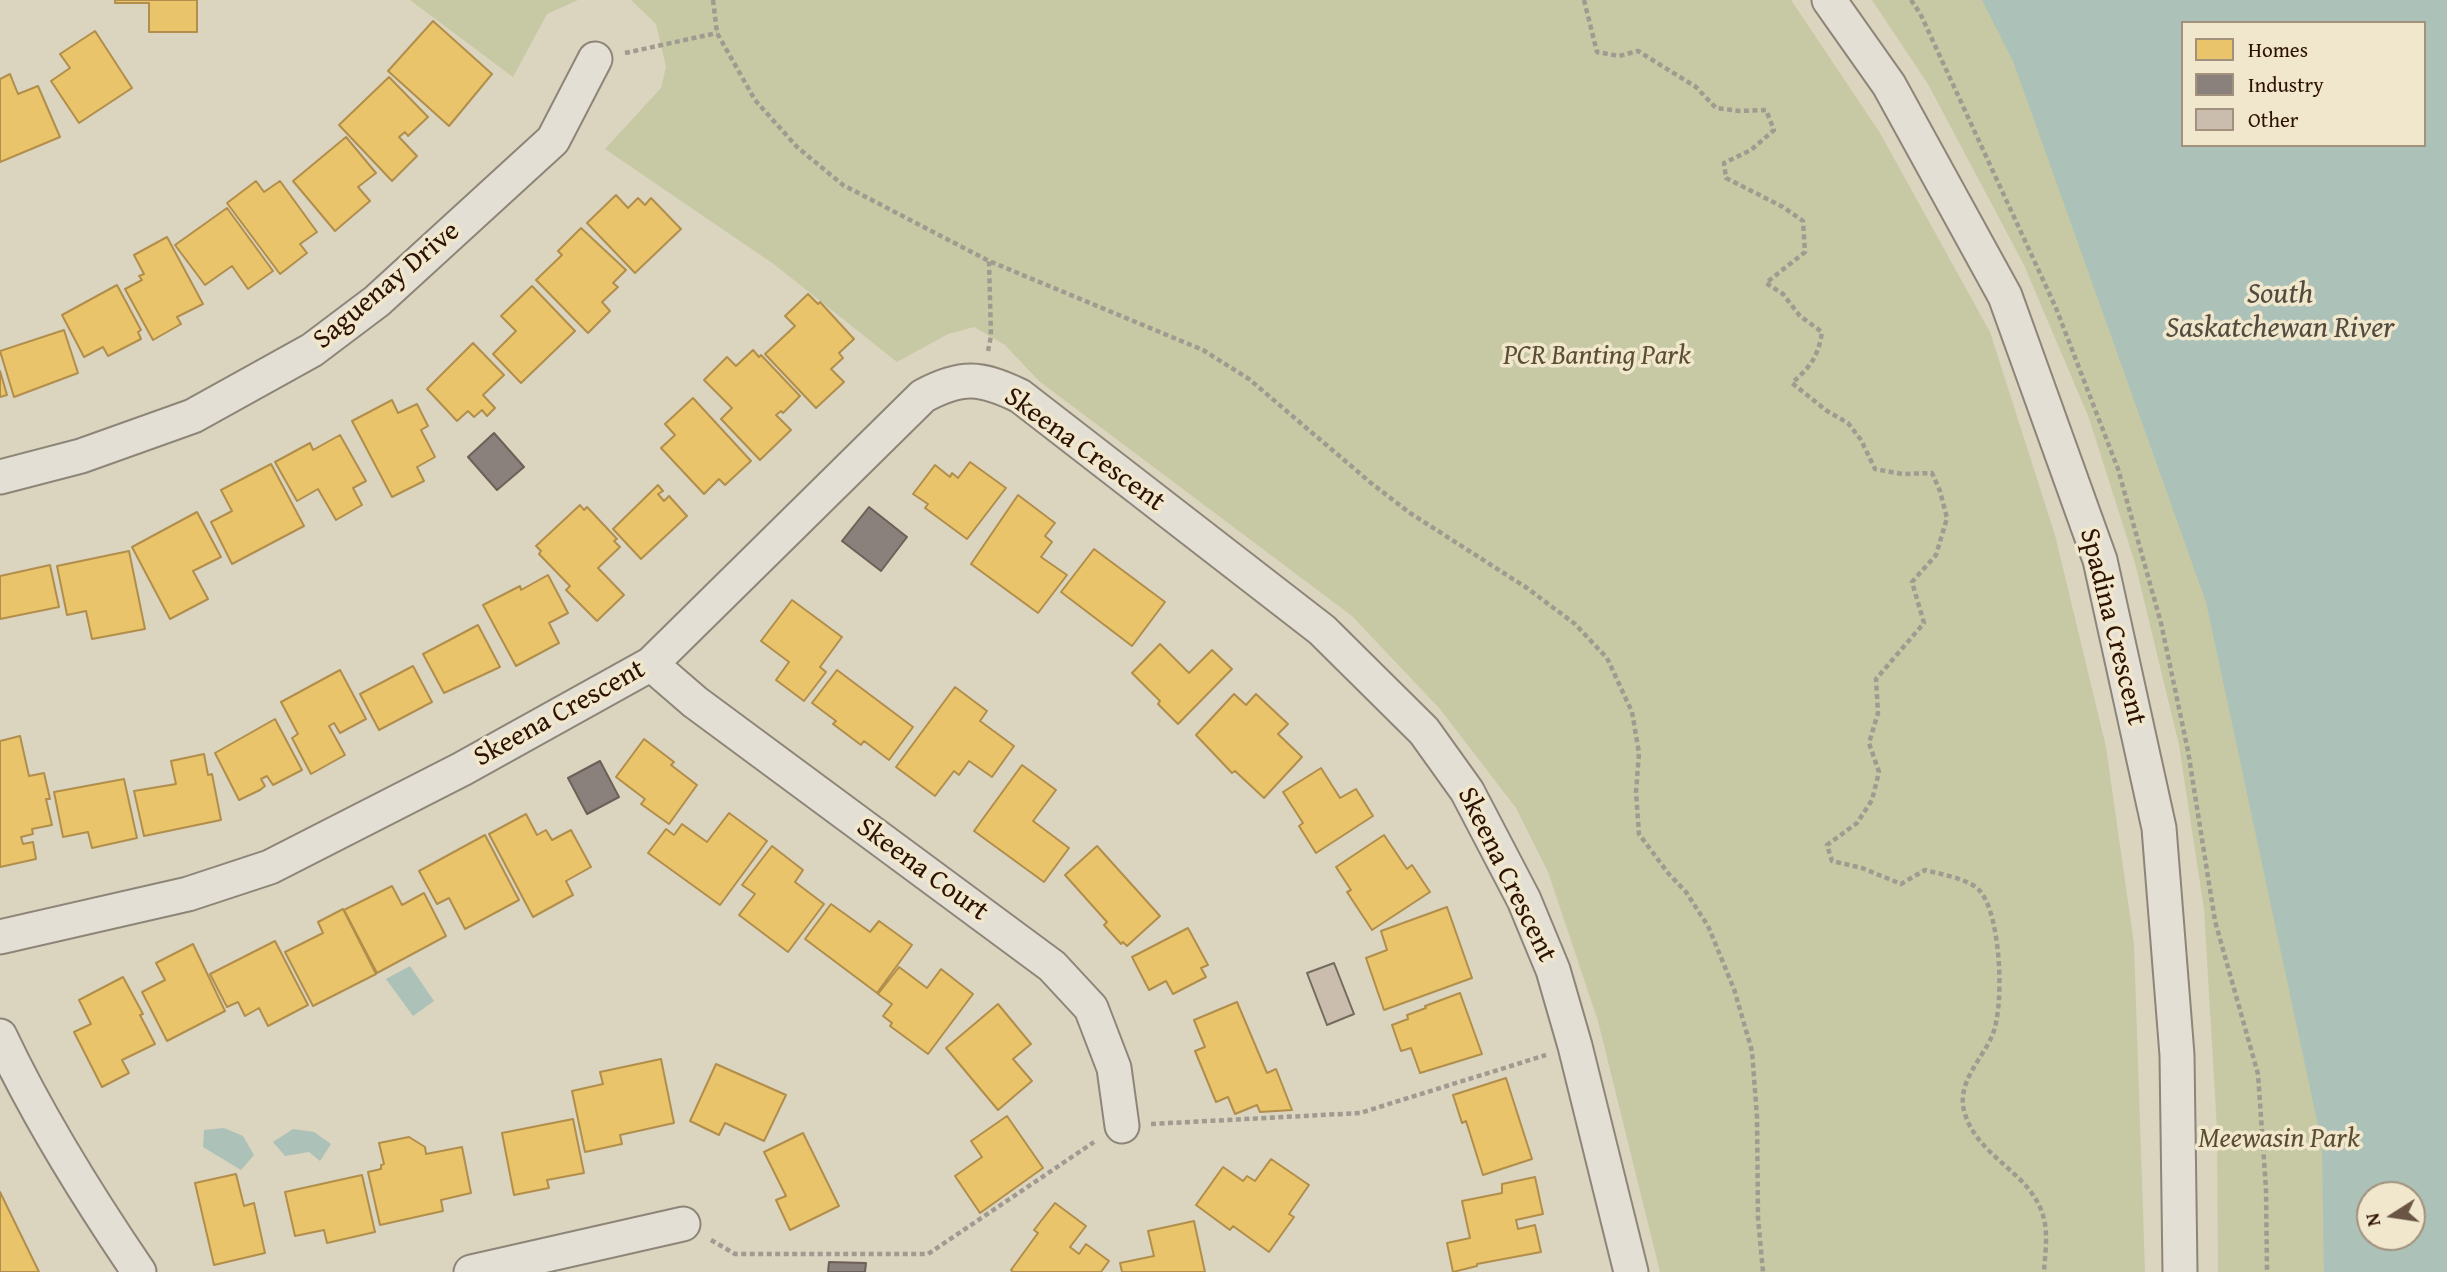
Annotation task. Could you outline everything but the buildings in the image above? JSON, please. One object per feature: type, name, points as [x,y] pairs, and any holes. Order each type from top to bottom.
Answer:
[{"type":"street","name":"Spadina Crescent","points":[[1829,0],[1889,85],[2005,296],[2100,560],[2159,828],[2177,1055],[2180,1272]]},
{"type":"street","name":"Saguenay Drive","points":[[0,477],[81,456],[193,416],[312,350],[377,301],[553,140],[595,59]]},
{"type":"street","name":"Skeena Crescent","points":[[0,936],[188,894],[270,867],[462,769],[651,664],[923,396],[961,380],[1001,387],[1020,396],[1322,630],[1424,731],[1467,792],[1524,900],[1553,970],[1575,1046],[1631,1272]]},
{"type":"street","name":"Skeena Court","points":[[651,664],[695,702],[1052,966],[1091,1008],[1114,1068],[1122,1126]]},
{"type":"street","points":[[0,1037],[99,1213],[139,1272]]},
{"type":"street","points":[[471,1272],[683,1224]]},
{"type":"path","points":[[713,0],[717,33],[755,100],[806,155],[843,185],[989,261],[1203,350],[1249,379],[1410,513],[1527,588],[1575,624],[1607,658],[1632,712],[1639,753],[1636,792],[1639,834],[1686,892],[1708,926],[1734,989],[1749,1040],[1756,1085],[1758,1218],[1763,1272]]},
{"type":"path","points":[[1584,0],[1597,52],[1619,56],[1637,51],[1696,87],[1716,108],[1766,110],[1774,130],[1751,150],[1724,163],[1726,178],[1783,206],[1803,221],[1805,252],[1766,283],[1783,294],[1800,316],[1822,332],[1819,350],[1808,368],[1793,383],[1847,424],[1861,440],[1875,469],[1902,474],[1932,474],[1940,491],[1947,518],[1936,555],[1912,582],[1923,623],[1876,679],[1878,713],[1870,743],[1879,772],[1872,800],[1857,822],[1827,845],[1832,861],[1862,868],[1900,884],[1925,870],[1954,877],[1979,890],[1993,919],[1999,974],[1999,1012],[1992,1037],[1972,1067],[1964,1091],[1964,1113],[1980,1144],[2036,1197],[2045,1220],[2044,1272]]},
{"type":"path","points":[[657,48],[717,33]]},
{"type":"path","points":[[989,261],[989,346]]},
{"type":"path","points":[[1179,1123],[1360,1113],[1546,1055]]},
{"type":"path","points":[[735,1254],[928,1254],[1072,1155]]},
{"type":"green space","points":[[410,0],[578,0],[547,14],[513,77]]},
{"type":"green space","name":"PCR Banting Park","points":[[631,0],[1791,0],[1880,133],[1990,332],[2055,535],[2106,747],[2134,944],[2145,1272],[1660,1272],[1598,1021],[1548,872],[1516,808],[1440,709],[1352,616],[1039,381],[1005,345],[974,327],[948,334],[897,362],[775,265],[605,149],[661,88],[666,67],[656,24]]},
{"type":"green space","name":"Meewasin Park","points":[[1872,0],[2015,0],[2115,261],[2293,899],[2343,1272],[2218,1272],[2217,1129],[2204,909],[2179,745],[2135,563],[2089,418],[2024,265],[1928,84]]},
{"type":"water","name":"South Saskatchewan River","points":[[1982,0],[2447,0],[2447,1272],[2324,1272],[2322,1144],[2206,602],[2013,61]]},
{"type":"water","points":[[410,966],[434,1001],[413,1016],[386,979]]},
{"type":"water","points":[[224,1128],[243,1136],[254,1155],[241,1170],[203,1147],[204,1130]]},
{"type":"water","points":[[293,1129],[314,1132],[331,1144],[320,1161],[309,1152],[285,1156],[273,1142]]}]
